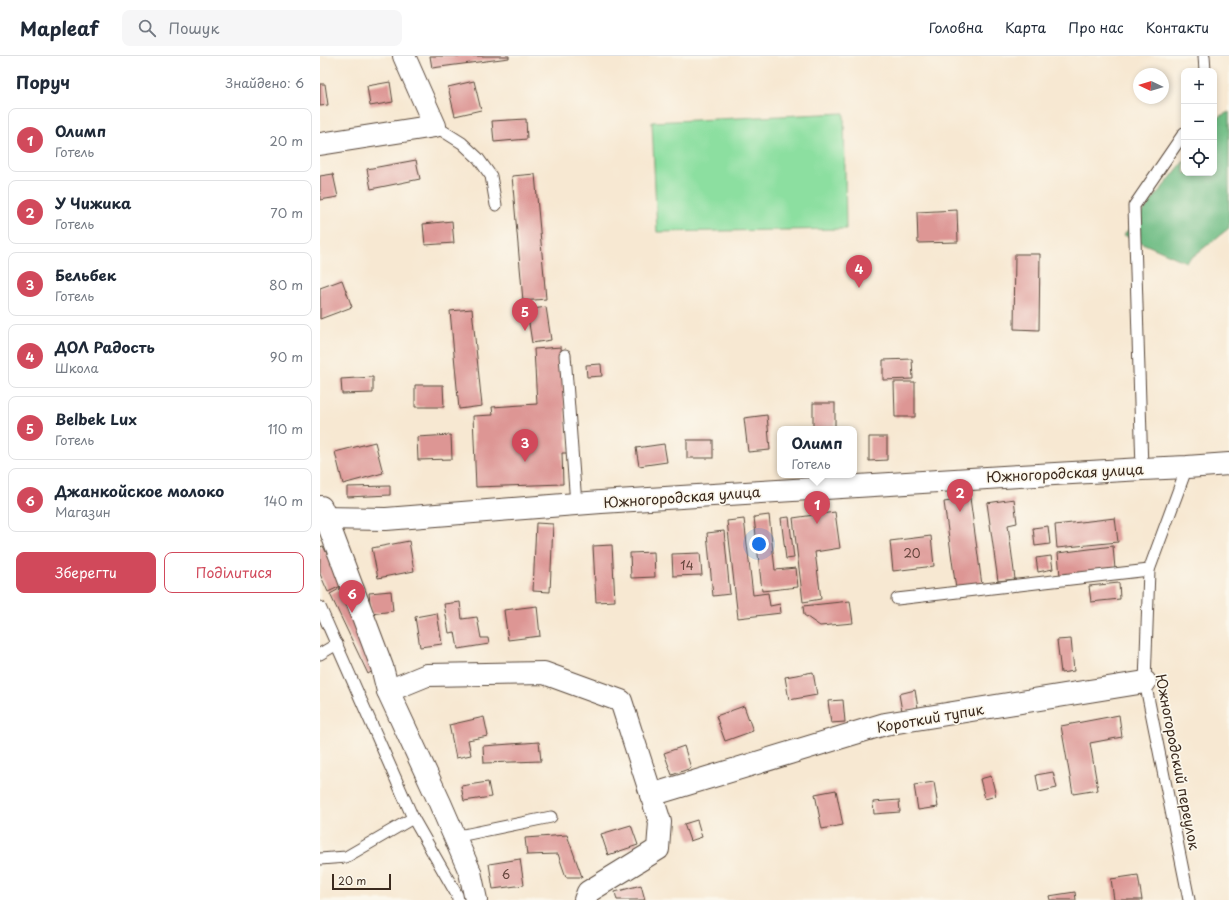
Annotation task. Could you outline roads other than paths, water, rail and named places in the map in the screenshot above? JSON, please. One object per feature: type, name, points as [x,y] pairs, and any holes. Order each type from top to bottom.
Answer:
[{"type":"street","points":[[320,144],[435,126],[404,56]]},
{"type":"street","name":"Южногородская улица","points":[[322,514],[386,520],[576,504],[1142,468],[1229,464]]},
{"type":"street","points":[[322,514],[382,667],[388,691],[470,872],[476,900]]},
{"type":"street","points":[[388,691],[427,675],[544,674],[621,701],[660,822],[658,849],[588,892],[585,900]]},
{"type":"street","name":"Короткий тупик","points":[[651,795],[885,724],[1145,682]]},
{"type":"lane","points":[[1204,56],[1205,68]]},
{"type":"lane","points":[[435,126],[462,143],[478,158],[491,176],[496,205]]},
{"type":"lane","points":[[1142,468],[1134,206],[1181,137]]},
{"type":"lane","points":[[564,355],[576,504]]},
{"type":"lane","name":"Южногородский переулок","points":[[1186,467],[1149,570],[1145,682],[1189,900]]},
{"type":"lane","points":[[897,599],[1149,570]]},
{"type":"lane","points":[[320,607],[414,818],[457,895],[458,900]]},
{"type":"lane","points":[[320,654],[337,644]]},
{"type":"lane","points":[[454,837],[551,817]]},
{"type":"lane","points":[[320,859],[346,857],[414,818]]},
{"type":"place","name":"ДОЛ Радость","points":[[859,288]]},
{"type":"place","name":"Belbek Lux","points":[[525,331]]},
{"type":"place","name":"Бельбек","points":[[525,462]]},
{"type":"place","name":"У Чижика","points":[[960,512]]},
{"type":"place","name":"Олимп","points":[[817,524]]},
{"type":"place","name":"Джанкойское молоко","points":[[352,613]]}]
